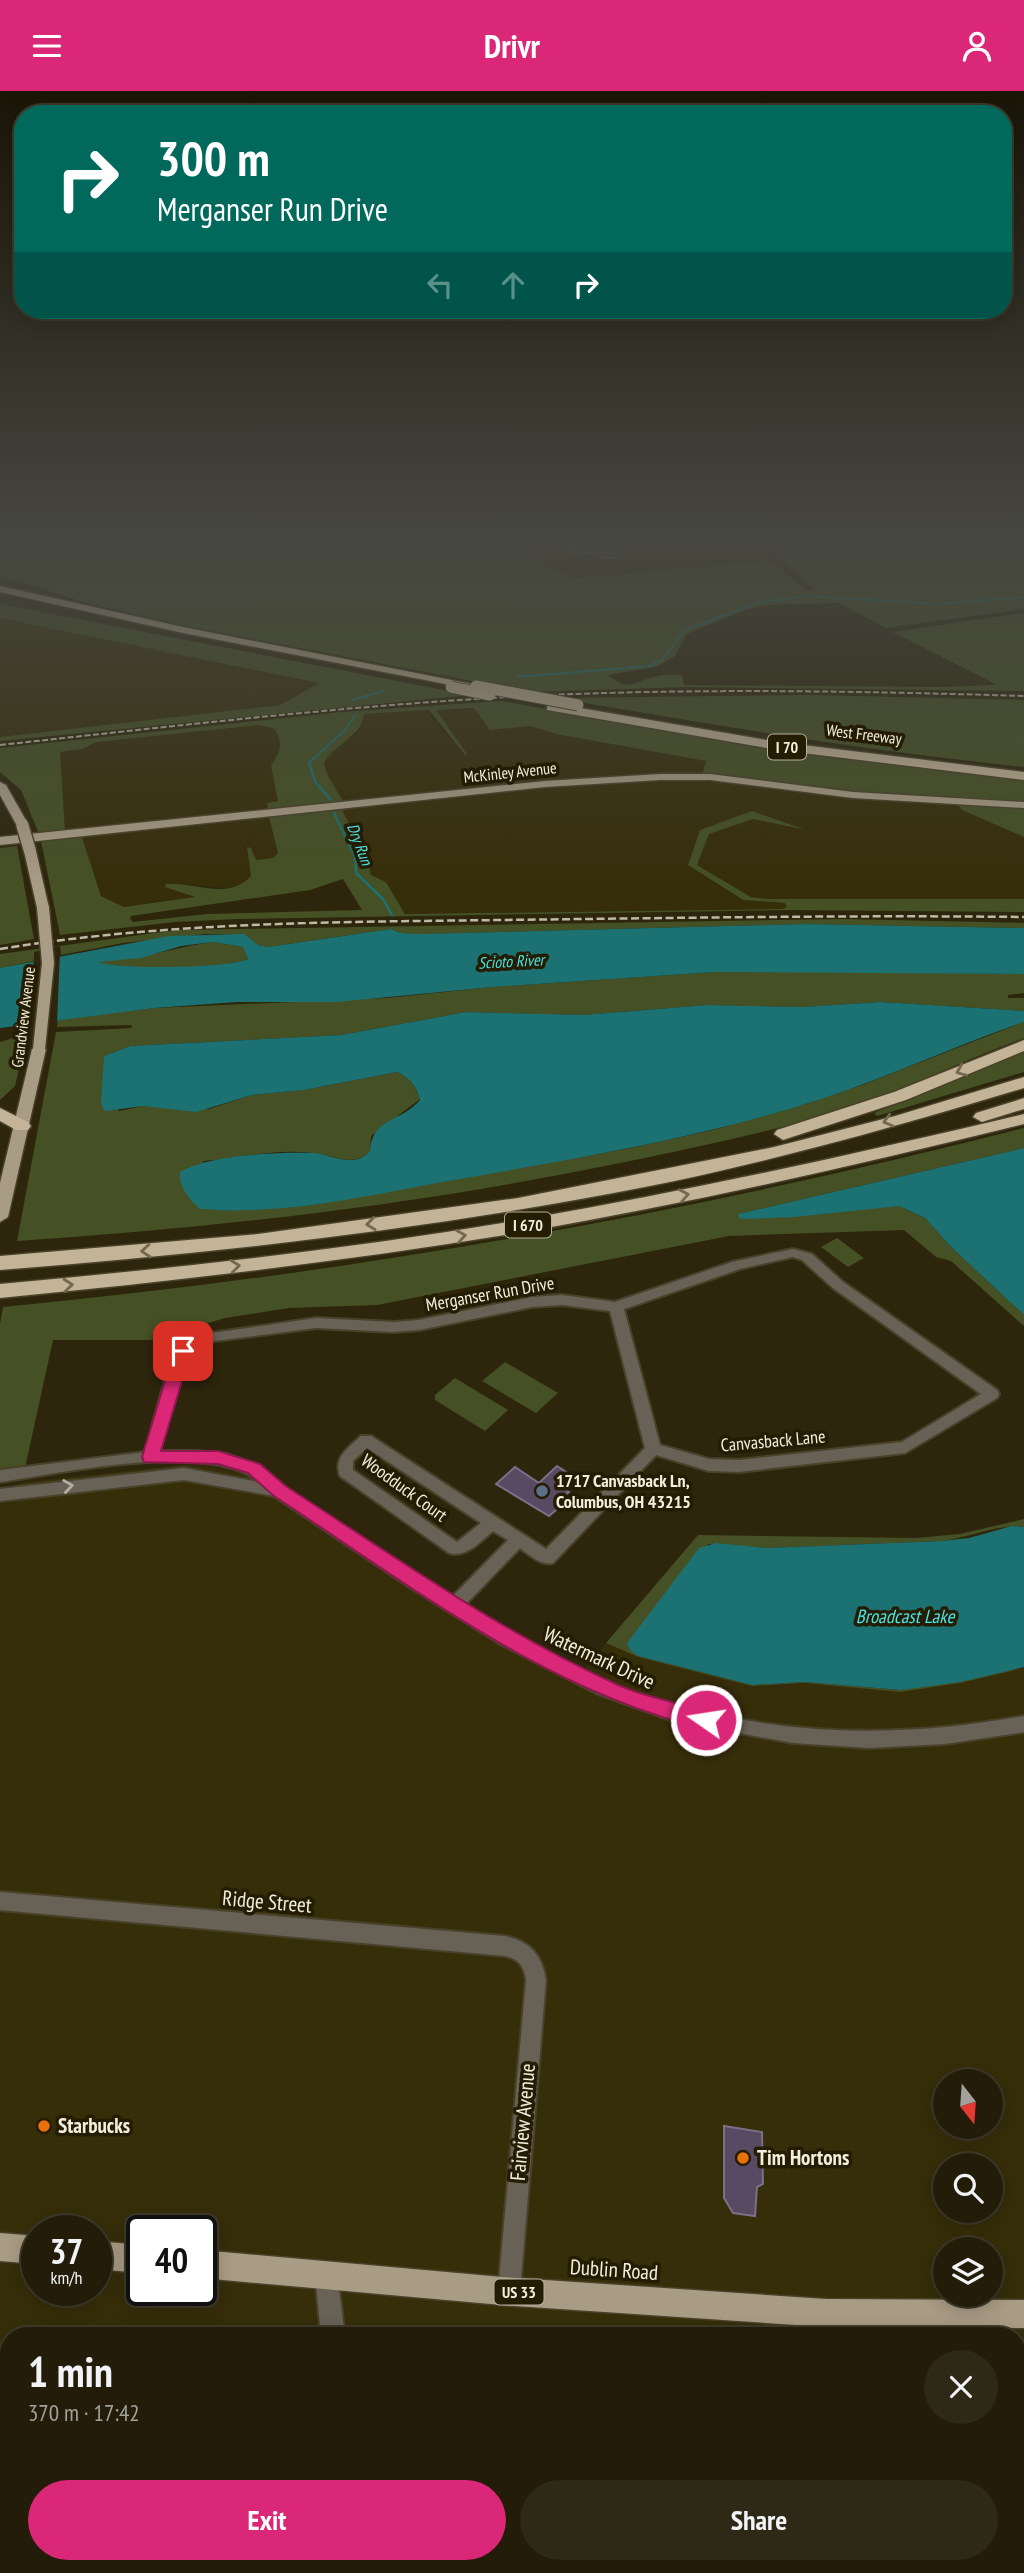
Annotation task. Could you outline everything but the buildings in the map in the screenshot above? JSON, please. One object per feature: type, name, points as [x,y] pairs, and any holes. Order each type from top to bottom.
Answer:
[{"type":"highway","name":"West Freeway","points":[[280,654],[551,707],[790,747],[1024,776]]},
{"type":"highway","name":"West Freeway","points":[[310,654],[578,705],[823,746],[1024,770]]},
{"type":"highway","points":[[536,1199],[850,1115],[1024,1045]]},
{"type":"highway","name":"I 670","points":[[0,1263],[284,1235],[536,1199],[786,1147],[1024,1081]]},
{"type":"highway","name":"I 670","points":[[0,1291],[181,1273],[451,1238],[693,1193],[884,1151],[1024,1103]]},
{"type":"highway","points":[[0,1114],[22,1126]]},
{"type":"highway","points":[[884,1151],[1024,1119]]},
{"type":"highway","points":[[0,1124],[22,1126]]},
{"type":"highway","points":[[0,1254],[61,1259]]},
{"type":"main road","name":"McKinley Avenue","points":[[0,841],[545,784],[660,777],[710,777],[853,795],[1024,805]]},
{"type":"main road","name":"Grandview Avenue","points":[[0,785],[22,824],[30,851],[43,908],[48,963],[39,1049],[0,1217]]},
{"type":"main road","points":[[0,2247],[21,2249]]},
{"type":"main road","name":"Dublin Road","points":[[217,2265],[509,2291],[826,2313],[1024,2314]]},
{"type":"street","name":"Merganser Run Drive","points":[[150,1457],[180,1355],[203,1338],[316,1323],[394,1328],[531,1302],[562,1300],[616,1307],[737,1265],[800,1254],[992,1394]]},
{"type":"street","points":[[455,1605],[517,1541],[547,1558],[653,1449],[616,1307]]},
{"type":"street","name":"Canvasback Lane","points":[[653,1449],[709,1465],[740,1466],[905,1447],[992,1394]]},
{"type":"street","name":"Woodduck Court","points":[[491,1524],[466,1545],[455,1549],[345,1472],[346,1459],[366,1440],[517,1541]]},
{"type":"street","name":"Watermark Drive","points":[[0,1476],[150,1457],[197,1455],[228,1460],[254,1469],[280,1492],[515,1644],[611,1691],[653,1708],[766,1734],[828,1741],[876,1742],[956,1736],[1024,1724]]},
{"type":"street","name":"Watermark Drive","points":[[0,1495],[184,1474],[280,1492]]},
{"type":"street","name":"Ridge Street","points":[[0,1901],[505,1946],[518,1948],[528,1955]]},
{"type":"street","name":"Fairview Avenue","points":[[509,2291],[536,1980],[535,1967],[528,1955]]},
{"type":"street","points":[[326,2274],[332,2327]]},
{"type":"shaded area","points":[[0,654],[180,654],[320,683],[280,705],[0,737]]},
{"type":"shaded area","points":[[474,708],[491,730],[530,726],[556,734],[707,761],[702,775],[873,794],[959,798],[962,810],[1024,837],[1024,899],[751,897],[697,865],[709,834],[743,820],[753,819],[806,830],[752,811],[700,830],[688,865],[742,900],[785,903],[788,907],[405,914],[386,882],[371,875],[367,857],[342,810],[343,801],[328,776],[324,763],[331,751],[357,733],[364,714],[425,710],[466,756],[436,710]]},
{"type":"shaded area","points":[[260,725],[275,729],[281,740],[281,749],[271,766],[278,801],[267,803],[278,853],[273,858],[255,860],[251,848],[251,876],[244,883],[230,888],[166,884],[166,887],[197,897],[124,907],[101,896],[82,837],[65,831],[59,752],[83,749],[96,742]]},
{"type":"shaded area","points":[[181,1465],[206,1466],[253,1476],[578,1677],[606,1643],[638,1657],[774,1686],[804,1683],[901,1692],[1024,1668],[1024,2327],[0,2327],[0,1491],[24,1482]]},
{"type":"green space","points":[[176,654],[257,654],[470,695],[0,741],[0,737],[280,705],[319,683]]},
{"type":"green space","points":[[332,654],[676,654],[656,667],[608,675],[626,684],[657,676],[682,675],[684,685],[940,687],[997,685],[936,654],[1024,654],[1024,691],[687,687],[530,692]]},
{"type":"green space","points":[[808,695],[1024,700],[1024,767],[848,745],[557,698]]},
{"type":"green space","points":[[501,701],[808,755],[1024,780],[1024,802],[839,791],[702,775],[706,761],[556,734],[530,726],[490,730],[474,708],[436,710],[466,756],[429,710],[364,714],[358,729],[334,750],[324,763],[328,776],[343,801],[268,809],[267,803],[278,801],[271,766],[279,752],[280,744],[275,729],[260,725],[96,742],[83,749],[60,752],[65,831],[39,834],[21,790],[0,772],[0,748],[341,712]]},
{"type":"green space","points":[[958,805],[1024,808],[1024,837],[962,810]]},
{"type":"green space","points":[[342,810],[367,857],[371,875],[386,882],[405,914],[782,909],[787,907],[785,903],[743,900],[688,865],[700,830],[752,811],[806,830],[753,819],[709,834],[697,865],[751,897],[1024,899],[1024,912],[788,910],[238,919],[175,922],[60,935],[41,841],[82,837],[101,896],[124,907],[195,897],[165,887],[166,884],[222,889],[242,883],[251,876],[247,847],[251,848],[256,860],[273,858],[278,853],[269,817]],"holes":[[[343,879],[362,910],[207,914],[133,922],[130,919],[131,916],[310,890]]]},
{"type":"green space","points":[[17,846],[34,939],[0,945],[0,848]]},
{"type":"green space","points":[[843,919],[1024,923],[1024,928],[806,924],[420,934],[400,933],[391,929],[268,947],[258,945],[244,935],[206,934],[123,943],[61,955],[60,946],[34,952],[34,961],[0,968],[0,954],[177,930]]},
{"type":"green space","points":[[213,942],[243,947],[248,959],[219,965],[174,967],[127,967],[97,963],[101,960],[130,958]]},
{"type":"green space","points":[[715,972],[1024,974],[1024,993],[1008,995],[1008,998],[1024,998],[1024,1011],[881,1002],[802,1007],[707,1005],[583,1015],[466,1012],[341,1035],[130,1046],[104,1056],[119,1111],[143,1106],[209,1109],[252,1095],[304,1090],[397,1072],[414,1087],[420,1099],[371,1136],[370,1151],[358,1159],[346,1160],[305,1152],[290,1152],[203,1161],[219,1210],[304,1205],[625,1149],[709,1131],[796,1107],[862,1085],[1024,1022],[1024,1038],[832,1113],[694,1148],[610,1165],[462,1192],[314,1213],[17,1241],[56,1032],[132,1028],[131,1025],[57,1027],[58,1019],[154,1008],[387,998],[492,987]]},
{"type":"green space","points":[[27,1034],[15,1086],[0,1100],[0,1042]]},
{"type":"green space","points":[[1024,1051],[1024,1072],[877,1116],[874,1113]]},
{"type":"green space","points":[[1024,1128],[1024,1148],[738,1214],[899,1206],[925,1218],[951,1247],[1024,1315],[1024,1326],[951,1261],[936,1257],[904,1230],[729,1236],[377,1305],[289,1308],[225,1318],[152,1340],[53,1340],[25,1468],[0,1469],[0,1324],[3,1307],[261,1277],[517,1237],[771,1188]]},
{"type":"green space","points":[[837,1238],[864,1258],[848,1267],[821,1247]]},
{"type":"green space","points":[[505,1362],[558,1393],[536,1413],[482,1381]]},
{"type":"green space","points":[[455,1378],[508,1410],[485,1431],[435,1400],[435,1395]]},
{"type":"green space","points":[[1024,1519],[1024,1527],[993,1529],[942,1541],[766,1548],[708,1544],[638,1656],[752,1685],[804,1682],[901,1690],[1024,1668],[960,1683],[901,1692],[804,1683],[752,1686],[638,1657],[606,1643],[698,1535],[916,1538],[960,1534]]},
{"type":"water","name":"Scioto River","points":[[806,924],[1024,928],[1024,974],[715,972],[492,987],[337,1002],[237,1002],[154,1008],[0,1028],[0,968],[169,936],[244,934],[258,945],[268,947],[391,929],[400,933]],"holes":[[[213,942],[243,947],[248,959],[220,964],[150,967],[98,962],[141,958],[181,946]]]},
{"type":"water","points":[[881,1002],[1024,1011],[1024,1022],[825,1098],[708,1131],[354,1199],[262,1210],[201,1209],[186,1193],[180,1172],[209,1161],[264,1154],[314,1153],[342,1159],[360,1158],[370,1151],[372,1140],[382,1126],[420,1100],[415,1087],[397,1072],[304,1090],[252,1095],[196,1112],[143,1106],[105,1111],[101,1104],[104,1056],[130,1046],[341,1035],[466,1012],[583,1015],[707,1005],[802,1007]]},
{"type":"water","points":[[1024,1148],[1024,1315],[951,1247],[925,1218],[899,1206],[795,1217],[744,1219],[739,1218],[738,1214]]},
{"type":"water","name":"Broadcast Lake","points":[[1012,1526],[1024,1527],[1024,1667],[960,1682],[901,1690],[804,1682],[752,1685],[638,1656],[630,1650],[627,1643],[699,1548],[716,1543],[766,1548],[942,1541],[969,1538]]},
{"type":"pier","points":[[60,951],[57,1023],[28,1027],[34,957]]},
{"type":"waterway","name":"Dry Run","points":[[517,677],[649,666],[667,654]]},
{"type":"waterway","name":"Dry Run","points":[[353,700],[383,691]]},
{"type":"waterway","name":"Dry Run","points":[[312,760],[345,730],[355,715]]},
{"type":"waterway","name":"Dry Run","points":[[312,760],[309,763],[316,783],[331,800]]},
{"type":"waterway","name":"Dry Run","points":[[334,813],[355,857],[356,873],[383,899],[392,915]]},
{"type":"railway","points":[[0,745],[329,710],[527,696],[775,691],[1024,696]]},
{"type":"railway","points":[[0,949],[125,933],[312,923],[762,917],[1024,917]]},
{"type":"place","name":"1717 Canvasback Ln, Columbus, OH 43215","points":[[542,1491]]},
{"type":"place","name":"Starbucks","points":[[44,2126]]},
{"type":"place","name":"Tim Hortons","points":[[743,2158]]},
{"type":"route","points":[[183,1351],[150,1457],[218,1457],[254,1469],[280,1492],[515,1644],[569,1672],[653,1708],[706,1720]]}]
